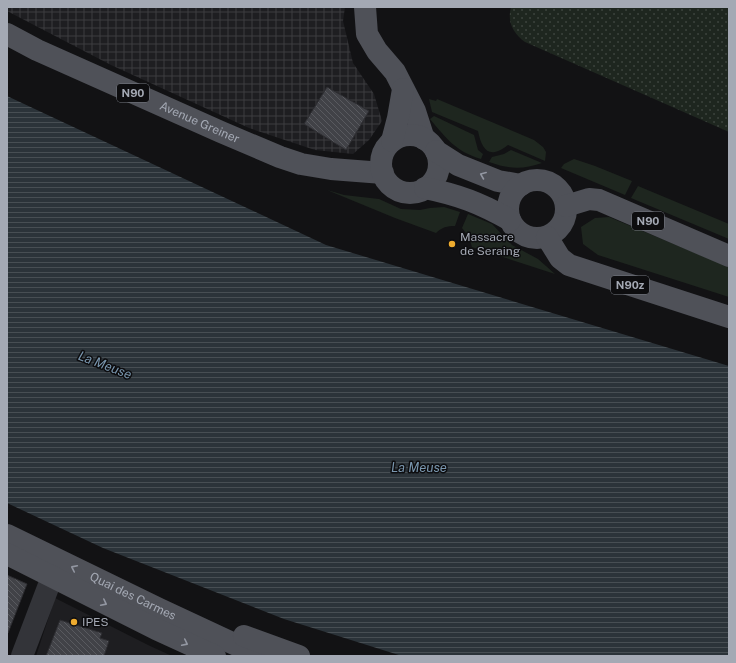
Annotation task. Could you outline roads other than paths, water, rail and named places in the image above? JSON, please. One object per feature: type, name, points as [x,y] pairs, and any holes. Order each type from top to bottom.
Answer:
[{"type":"main road","points":[[365,7],[367,34],[377,52],[395,72],[438,160],[437,172],[431,183],[417,192],[408,193],[400,191],[386,181],[385,157],[398,118],[403,89]]},
{"type":"main road","name":"Avenue Greiner","points":[[7,34],[44,53],[259,149],[301,164],[331,169],[385,157]]},
{"type":"main road","points":[[385,157],[399,137],[407,135],[416,136],[458,165],[498,181],[521,185]]},
{"type":"main road","points":[[540,180],[549,183],[557,189],[563,196],[566,206],[565,216],[561,225],[555,232],[538,238],[529,238],[514,228],[510,220],[508,210],[509,201],[514,192],[521,185],[530,181],[540,180]]},
{"type":"main road","points":[[425,188],[446,192],[469,199],[510,220]]},
{"type":"main road","name":"N90","points":[[566,206],[589,199],[599,200],[729,256]]},
{"type":"main road","name":"N90z","points":[[547,236],[560,258],[569,265],[728,317]]},
{"type":"main road","name":"Quai des Carmes","points":[[7,535],[159,610],[260,656]]},
{"type":"main road","name":"Quai des Carmes","points":[[7,554],[156,629],[215,656]]},
{"type":"main road","points":[[159,610],[190,615],[250,639],[299,656]]},
{"type":"street","points":[[22,656],[52,577]]},
{"type":"water","name":"La Meuse","points":[[7,96],[326,245],[729,366],[729,656],[402,656],[284,619],[103,548],[7,503]]},
{"type":"place","name":"Massacre de Seraing","points":[[452,244]]},
{"type":"place","name":"IPES","points":[[74,622]]}]
